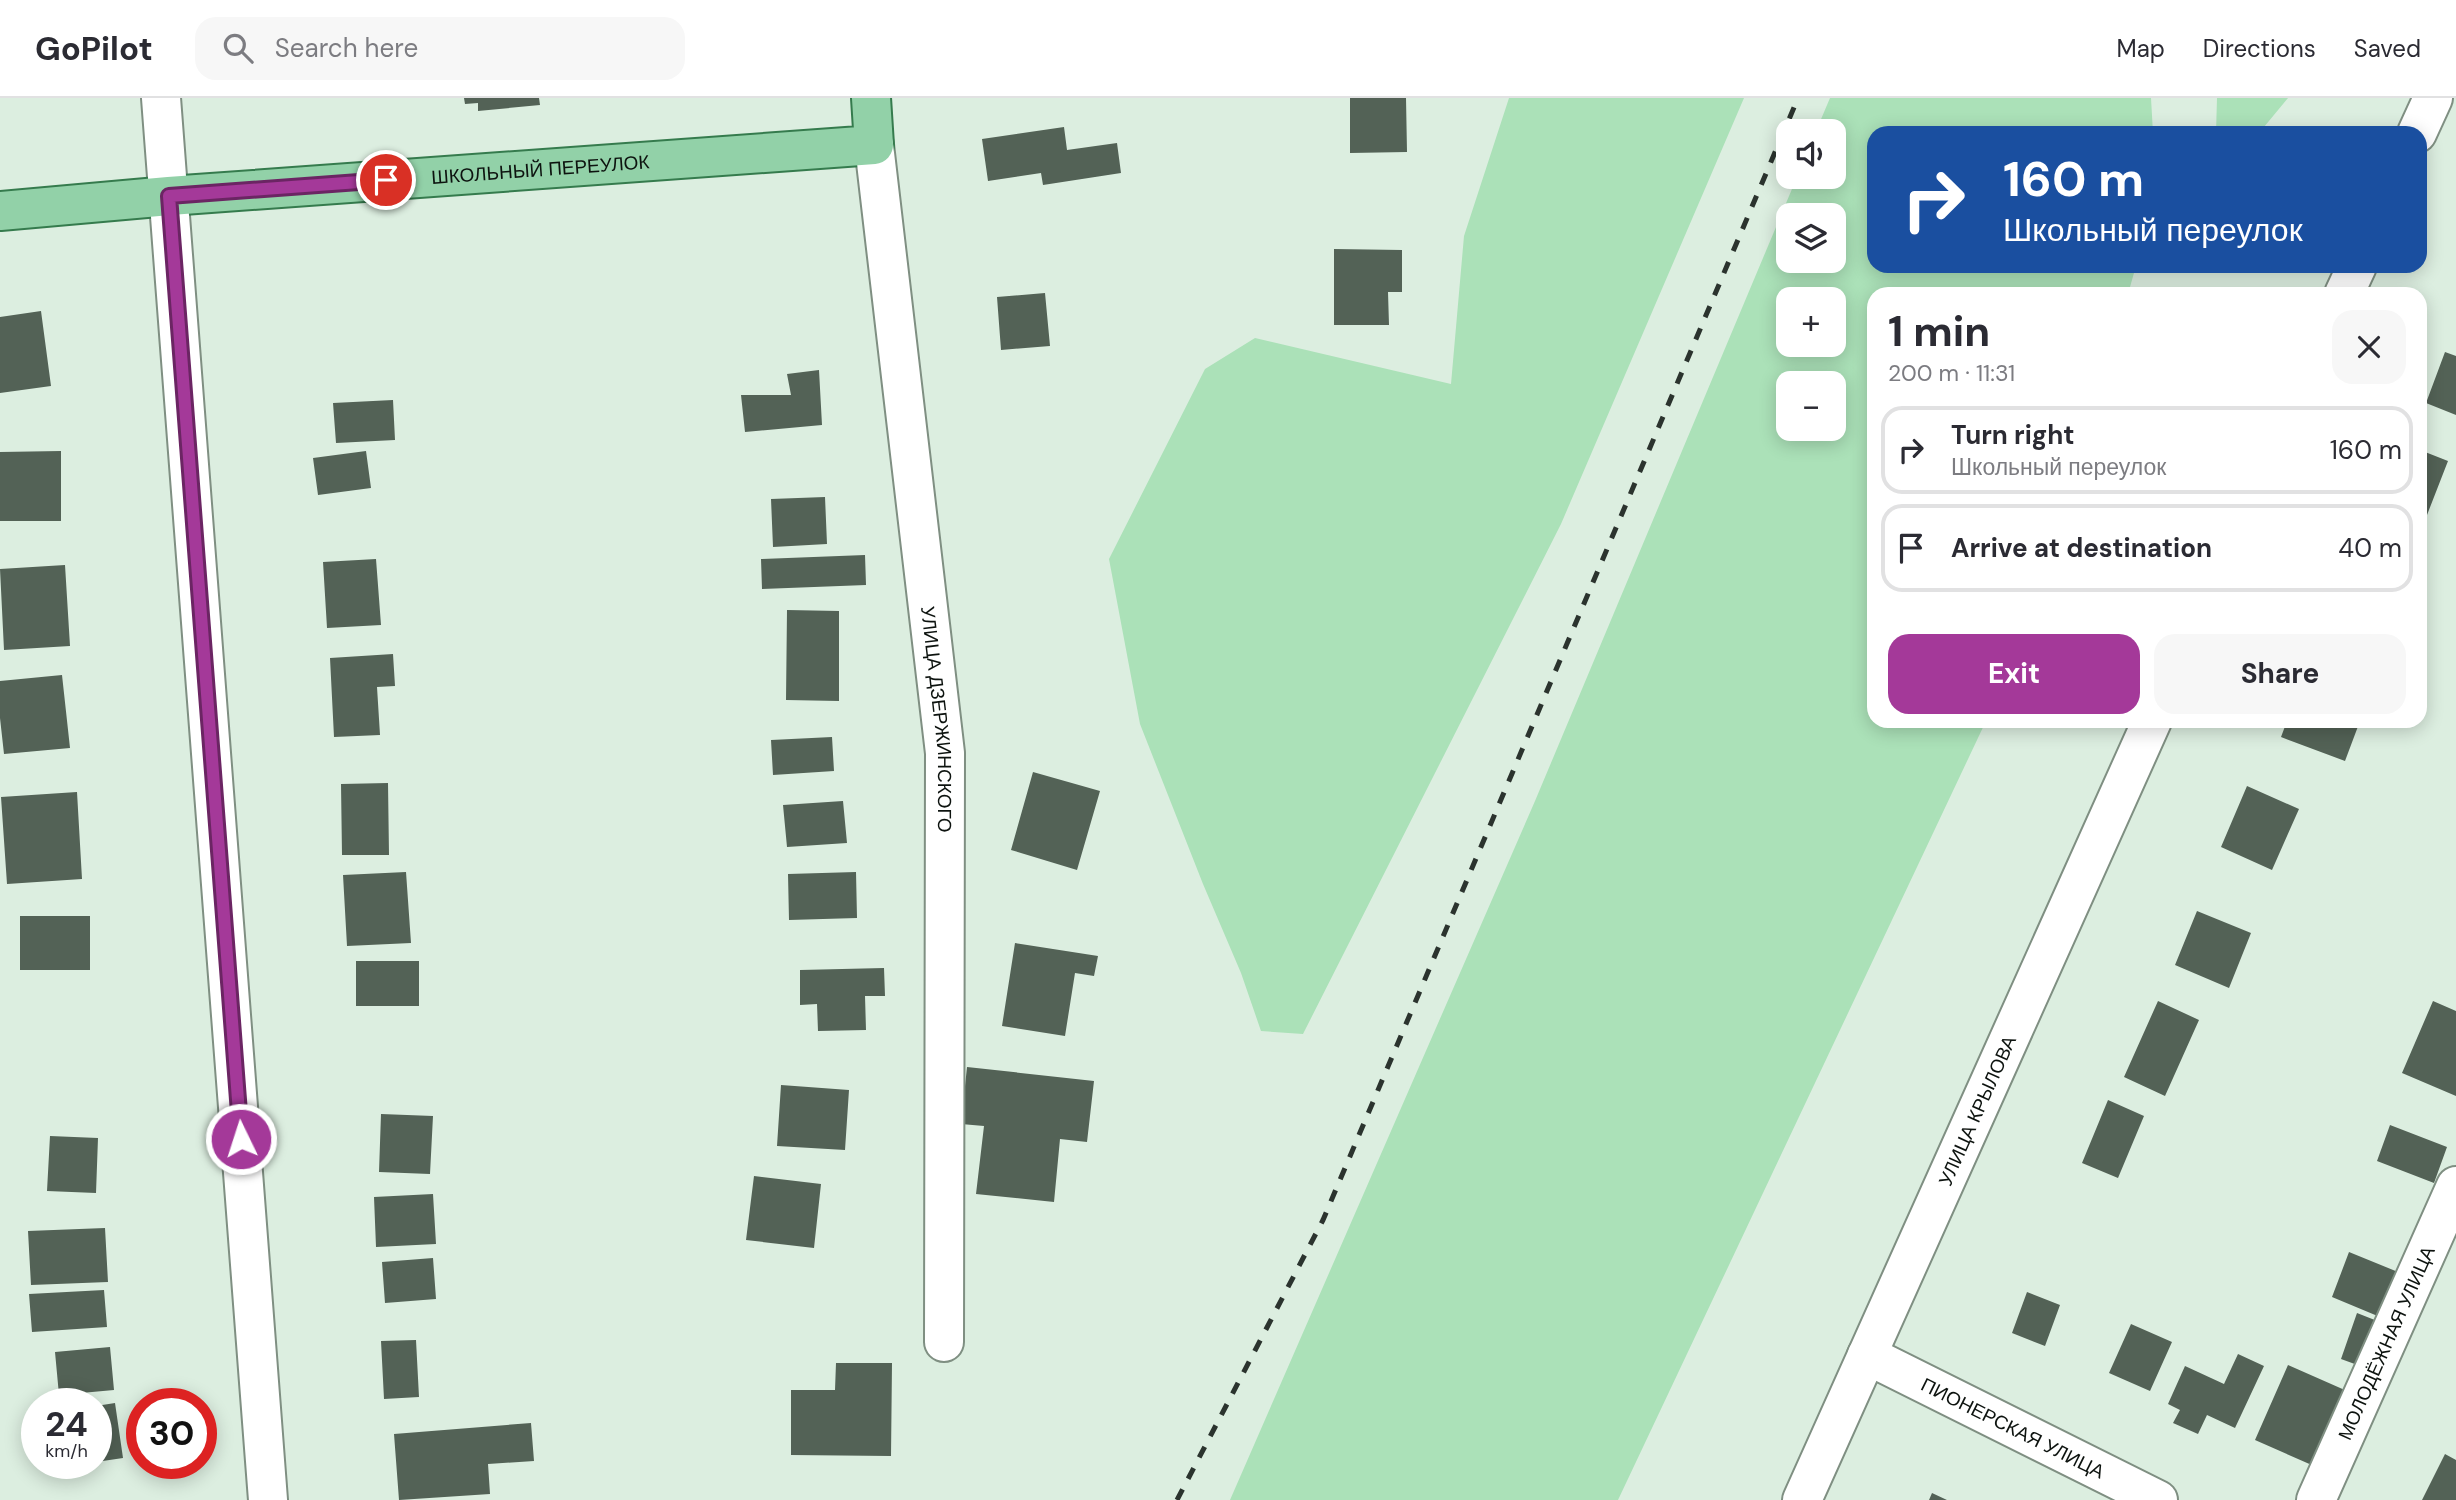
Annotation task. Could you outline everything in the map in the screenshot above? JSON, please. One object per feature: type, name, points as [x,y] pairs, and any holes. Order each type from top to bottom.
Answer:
[{"type":"main road","name":"УЛИЦА ДЗЕРЖИНСКОГО","points":[[870,98],[874,145]]},
{"type":"main road","name":"ШКОЛЬНЫЙ ПЕРЕУЛОК","points":[[0,211],[169,196],[874,145]]},
{"type":"street","points":[[161,98],[268,1500]]},
{"type":"street","points":[[2420,126],[2432,98]]},
{"type":"street","name":"УЛИЦА ДЗЕРЖИНСКОГО","points":[[874,145],[945,753],[944,1342]]},
{"type":"street","name":"УЛИЦА КРЫЛОВА","points":[[1802,1500],[2149,728]]},
{"type":"street","name":"МОЛОДЁЖНАЯ УЛИЦА","points":[[2316,1500],[2456,1186]]},
{"type":"street","name":"ПИОНЕРСКАЯ УЛИЦА","points":[[1867,1355],[2158,1500]]},
{"type":"green space","points":[[1509,98],[1744,98],[1561,524],[1303,1034],[1261,1031],[1241,973],[1140,724],[1109,559],[1205,369],[1255,338],[1451,384],[1464,236]]},
{"type":"green space","points":[[1830,98],[2151,98],[2153,126],[1867,126],[1867,273],[2134,273],[2130,287],[1867,287],[1867,728],[1983,728],[1618,1500],[1230,1500],[1535,801],[1776,227],[1776,273],[1846,273],[1846,203],[1786,203],[1792,189],[1846,189],[1846,119],[1821,119]]},
{"type":"green space","points":[[2217,98],[2288,98],[2265,126],[2216,126]]},
{"type":"building","points":[[464,98],[539,98],[540,105],[478,111],[478,103],[465,104]]},
{"type":"building","points":[[1350,98],[1406,98],[1407,152],[1350,153]]},
{"type":"building","points":[[1064,127],[1067,150],[1117,143],[1121,173],[1043,185],[1041,173],[988,181],[982,139]]},
{"type":"building","points":[[1334,249],[1402,250],[1402,292],[1388,292],[1389,325],[1334,325]]},
{"type":"building","points":[[1045,293],[1050,346],[1001,350],[997,297]]},
{"type":"building","points":[[41,311],[51,386],[0,393],[0,317]]},
{"type":"building","points":[[2445,352],[2456,356],[2456,415],[2427,403]]},
{"type":"building","points":[[819,370],[822,425],[745,432],[741,395],[791,395],[787,374]]},
{"type":"building","points":[[393,400],[395,440],[336,443],[333,403]]},
{"type":"building","points":[[61,451],[61,521],[0,521],[0,452]]},
{"type":"building","points":[[366,451],[371,488],[318,495],[313,458]]},
{"type":"building","points":[[2427,453],[2448,461],[2427,515]]},
{"type":"building","points":[[825,497],[827,544],[773,547],[771,499]]},
{"type":"building","points":[[865,555],[866,585],[762,589],[761,559]]},
{"type":"building","points":[[376,559],[381,625],[327,628],[323,562]]},
{"type":"building","points":[[65,565],[70,646],[4,650],[0,569]]},
{"type":"building","points":[[787,610],[839,611],[839,701],[786,700]]},
{"type":"building","points":[[393,654],[395,686],[377,687],[380,735],[334,737],[330,658]]},
{"type":"building","points":[[62,675],[70,748],[4,754],[0,681]]},
{"type":"building","points":[[2284,728],[2357,728],[2345,761],[2281,737]]},
{"type":"building","points":[[832,737],[834,771],[773,775],[771,740]]},
{"type":"building","points":[[1033,772],[1100,791],[1077,870],[1011,850]]},
{"type":"building","points":[[388,783],[389,855],[342,855],[341,784]]},
{"type":"building","points":[[2247,786],[2299,809],[2272,870],[2221,847]]},
{"type":"building","points":[[77,792],[82,879],[7,884],[1,797]]},
{"type":"building","points":[[843,801],[847,843],[787,847],[783,805]]},
{"type":"building","points":[[406,872],[411,943],[347,946],[343,875]]},
{"type":"building","points":[[856,872],[857,918],[789,920],[788,874]]},
{"type":"building","points":[[2197,911],[2251,933],[2229,988],[2175,965]]},
{"type":"building","points":[[20,916],[90,916],[90,970],[20,970]]},
{"type":"building","points":[[1015,943],[1098,956],[1094,976],[1075,973],[1065,1036],[1002,1026]]},
{"type":"building","points":[[356,961],[419,961],[419,1006],[356,1006]]},
{"type":"building","points":[[884,968],[885,996],[865,996],[866,1030],[818,1031],[817,1004],[800,1005],[800,970]]},
{"type":"building","points":[[2158,1001],[2199,1020],[2165,1096],[2124,1077]]},
{"type":"building","points":[[2433,1001],[2456,1011],[2456,1096],[2402,1073]]},
{"type":"building","points":[[967,1067],[1094,1081],[1087,1142],[1060,1139],[1054,1202],[976,1194],[984,1126],[961,1124]]},
{"type":"building","points":[[781,1085],[849,1090],[845,1150],[777,1146]]},
{"type":"building","points":[[2108,1100],[2144,1116],[2118,1178],[2082,1163]]},
{"type":"building","points":[[381,1114],[433,1116],[430,1174],[379,1172]]},
{"type":"building","points":[[2390,1125],[2447,1147],[2434,1183],[2377,1161]]},
{"type":"building","points":[[50,1136],[98,1138],[96,1193],[47,1191]]},
{"type":"building","points":[[754,1176],[821,1184],[814,1248],[746,1240]]},
{"type":"building","points":[[433,1194],[436,1244],[376,1247],[374,1197]]},
{"type":"building","points":[[105,1228],[108,1282],[31,1285],[28,1231]]},
{"type":"building","points":[[2349,1252],[2398,1272],[2380,1317],[2332,1297]]},
{"type":"building","points":[[433,1258],[436,1299],[385,1303],[382,1262]]},
{"type":"building","points":[[104,1290],[107,1327],[32,1332],[29,1294]]},
{"type":"building","points":[[2027,1292],[2060,1305],[2045,1346],[2012,1333]]},
{"type":"building","points":[[2357,1313],[2390,1326],[2374,1371],[2341,1359]]},
{"type":"building","points":[[2131,1324],[2172,1342],[2150,1391],[2109,1373]]},
{"type":"building","points":[[416,1340],[419,1397],[384,1399],[381,1341]]},
{"type":"building","points":[[110,1347],[114,1390],[58,1388],[55,1352]]},
{"type":"building","points":[[2238,1354],[2264,1366],[2235,1428],[2207,1415],[2198,1434],[2173,1423],[2180,1410],[2168,1404],[2185,1366],[2224,1384]]},
{"type":"building","points":[[836,1363],[892,1363],[891,1456],[791,1455],[791,1390],[835,1390]]},
{"type":"building","points":[[2288,1365],[2347,1391],[2314,1466],[2255,1440]]},
{"type":"building","points":[[112,1403],[115,1403],[123,1458],[112,1460]]},
{"type":"building","points":[[531,1423],[534,1461],[488,1464],[490,1494],[399,1500],[394,1434]]},
{"type":"building","points":[[2445,1454],[2456,1460],[2456,1500],[2422,1500]]},
{"type":"building","points":[[1932,1493],[1947,1500],[1929,1500]]},
{"type":"railway","points":[[1177,1500],[1323,1220],[1798,98]]},
{"type":"route","points":[[241,1139],[169,196],[386,180]]}]
